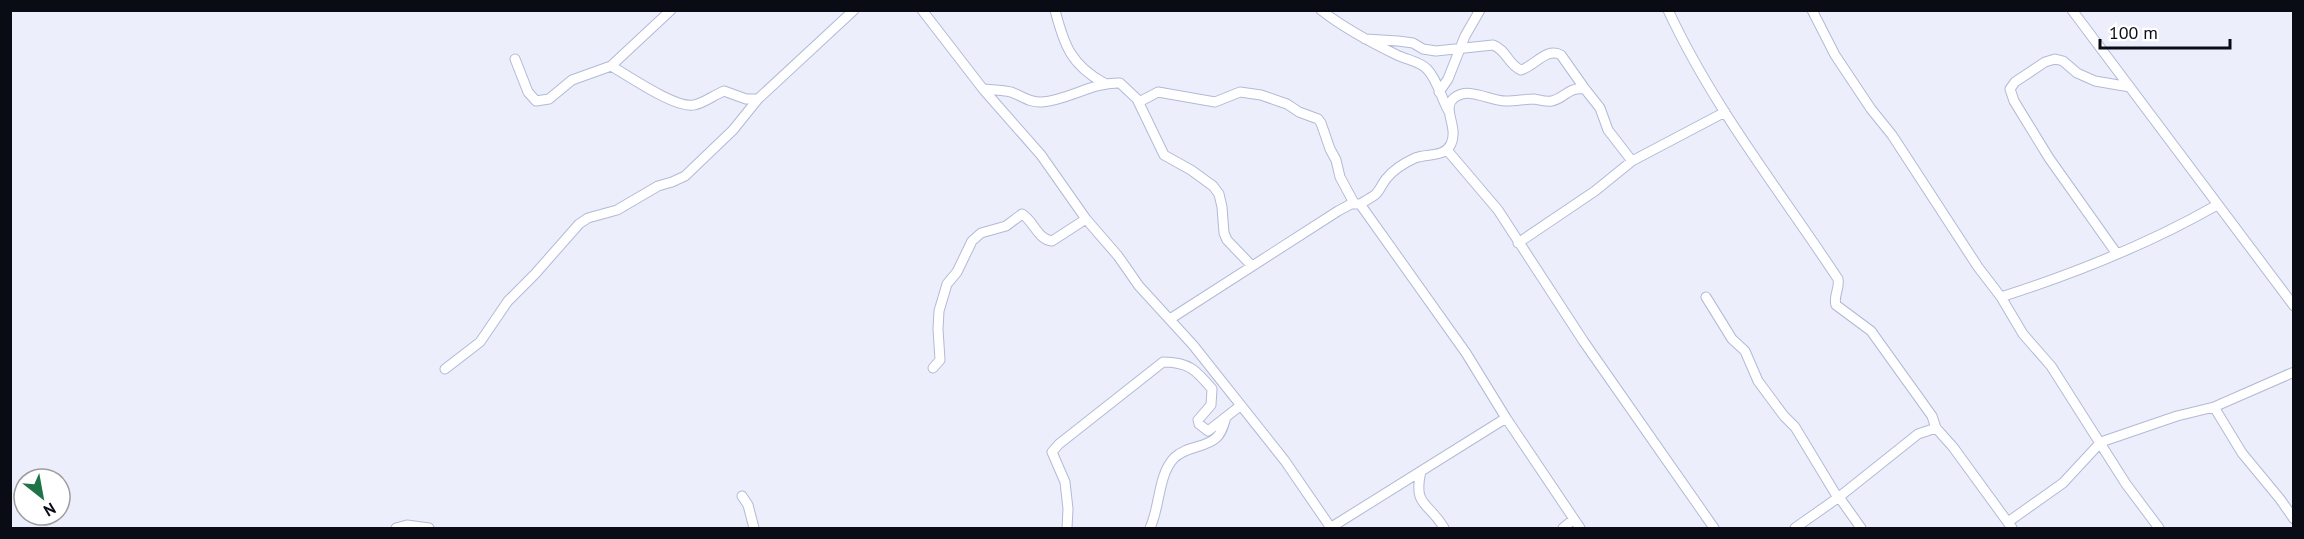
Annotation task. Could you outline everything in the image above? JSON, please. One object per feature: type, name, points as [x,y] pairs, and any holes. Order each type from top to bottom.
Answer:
[{"type":"street","points":[[515,59],[528,92],[536,101],[549,99],[579,76],[611,66],[671,10]]},
{"type":"street","points":[[445,369],[480,342],[508,301],[579,224],[588,218],[617,210],[658,186],[685,176],[733,130],[759,99],[854,10]]},
{"type":"street","points":[[922,10],[982,88],[1041,155],[1086,219],[1285,461],[1330,528],[1506,418]]},
{"type":"street","points":[[1055,10],[1060,30],[1072,57],[1087,74],[1104,83]]},
{"type":"street","points":[[1170,319],[1251,265],[1357,203],[1375,195],[1390,174],[1398,168],[1414,159],[1439,155],[1447,150],[1454,135],[1453,121],[1429,70],[1421,63],[1401,57],[1347,29],[1321,10]]},
{"type":"street","points":[[1439,92],[1449,79],[1465,36],[1480,10]]},
{"type":"street","points":[[1668,10],[1684,45],[1725,112],[1838,279],[1839,286],[1834,298],[1836,305],[1871,332],[1932,416],[1936,428],[1953,447],[2010,525],[2063,483],[2101,442],[2177,416],[2214,407],[2294,372]]},
{"type":"street","points":[[1812,10],[1841,64],[1921,178],[1978,267],[2001,297],[2023,334],[2051,366],[2126,484],[2159,528]]},
{"type":"street","points":[[2072,10],[2294,306]]},
{"type":"street","points":[[1365,39],[1398,41],[1423,49],[1460,50],[1493,45],[1501,48],[1514,67],[1521,70],[1549,53],[1556,52],[1561,55],[1600,108],[1608,130],[1632,161]]},
{"type":"street","points":[[2117,254],[2049,158],[2014,101],[2010,89],[2014,82],[2045,62],[2055,59],[2063,61],[2078,73],[2095,81],[2130,87]]},
{"type":"street","points":[[611,66],[670,101],[686,106],[696,105],[724,91],[746,99],[759,99]]},
{"type":"street","points":[[982,88],[1006,91],[1033,102],[1040,102],[1064,98],[1104,83],[1120,83],[1139,102],[1164,155],[1214,186],[1222,207],[1224,233],[1232,247],[1251,265]]},
{"type":"street","points":[[1448,110],[1449,102],[1456,96],[1468,92],[1499,100],[1536,99],[1549,102],[1570,89],[1585,89]]},
{"type":"street","points":[[1139,102],[1158,92],[1215,102],[1240,92],[1261,95],[1318,119],[1322,123],[1330,149],[1336,159],[1340,177],[1466,353],[1506,418],[1580,528]]},
{"type":"street","points":[[1518,243],[1595,191],[1632,161],[1725,112]]},
{"type":"street","points":[[1447,150],[1498,210],[1584,342],[1714,528]]},
{"type":"street","points":[[2001,297],[2072,274],[2187,222],[2217,205]]},
{"type":"street","points":[[933,368],[940,360],[939,311],[947,284],[957,272],[972,241],[981,233],[1006,226],[1022,214],[1030,220],[1040,235],[1052,241],[1086,219]]},
{"type":"street","points":[[1706,297],[1732,339],[1745,351],[1758,381],[1795,427],[1839,498],[1861,528]]},
{"type":"street","points":[[1067,528],[1068,509],[1065,482],[1052,452],[1059,444],[1163,362],[1175,362],[1194,368],[1212,389],[1210,405],[1198,420],[1204,429],[1208,430],[1240,406]]},
{"type":"street","points":[[2214,407],[2242,453],[2294,519]]},
{"type":"street","points":[[1150,528],[1156,516],[1166,471],[1174,458],[1189,448],[1214,440],[1227,415]]},
{"type":"street","points":[[1795,528],[1839,498],[1918,434],[1936,428]]},
{"type":"street","points":[[1420,471],[1417,487],[1418,498],[1444,528]]},
{"type":"street","points":[[742,496],[748,505],[754,528]]},
{"type":"street","points":[[1563,528],[1574,519]]},
{"type":"street","points":[[396,528],[406,525],[429,528]]}]
